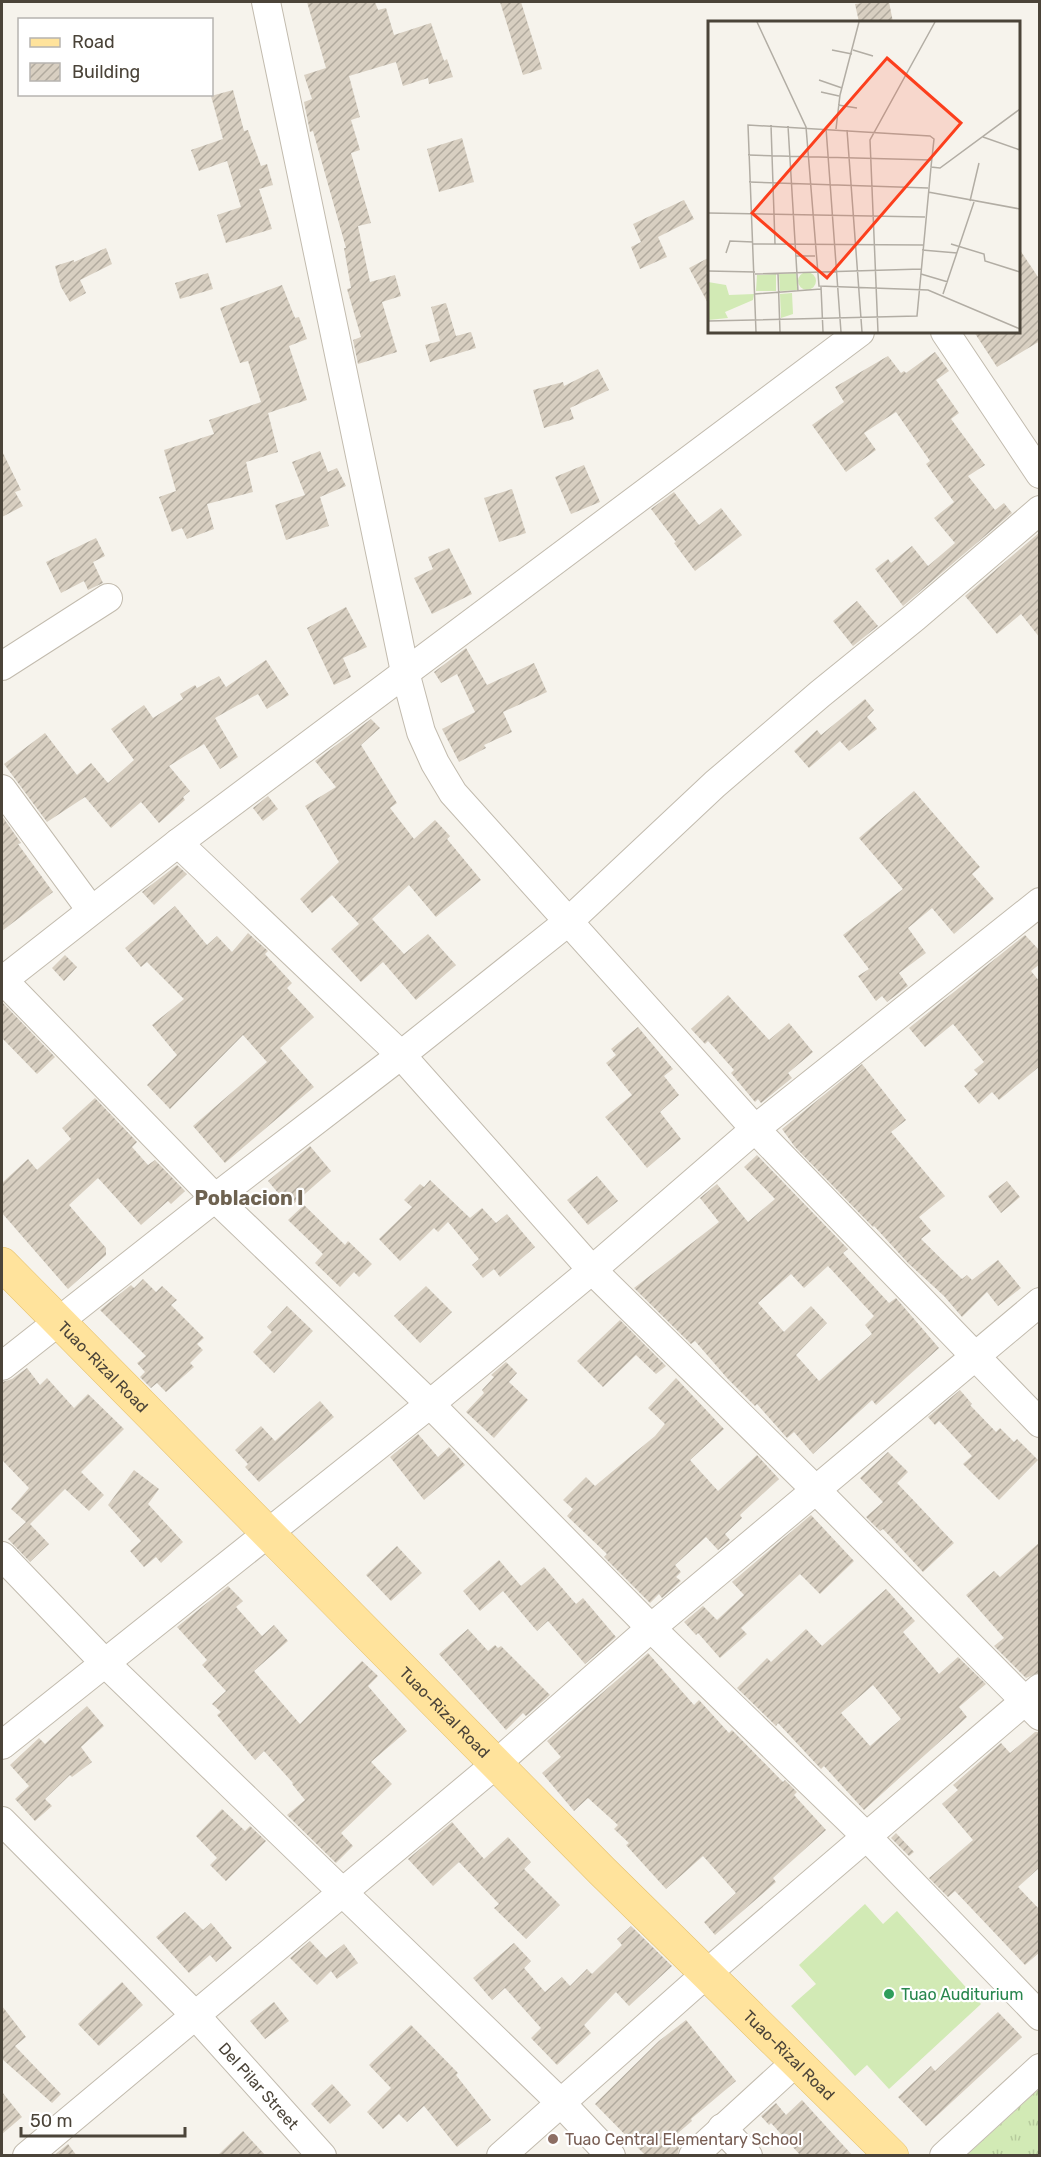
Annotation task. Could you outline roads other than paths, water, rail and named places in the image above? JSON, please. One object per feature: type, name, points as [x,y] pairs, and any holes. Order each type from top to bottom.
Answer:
[{"type":"main road","name":"Tuao-Rizal Road","points":[[2,1264],[496,1764],[892,2156]]},
{"type":"street","points":[[266,2],[405,672],[421,732],[435,763],[453,793],[756,1129],[1040,1423]]},
{"type":"street","points":[[859,333],[178,843],[2,980],[215,1198],[430,1404],[651,1628],[867,1838],[1040,2016]]},
{"type":"street","points":[[946,333],[1040,474]]},
{"type":"street","points":[[2,1366],[569,921],[715,784],[1040,510]]},
{"type":"street","points":[[2,666],[108,598]]},
{"type":"street","points":[[2,789],[91,910]]},
{"type":"street","points":[[178,843],[401,1055],[591,1270],[1034,1702],[867,1838],[706,1974],[501,2156]]},
{"type":"street","points":[[2,1745],[430,1404],[756,1129],[1040,902]]},
{"type":"street","points":[[27,2156],[496,1764],[651,1628],[1040,1302]]},
{"type":"street","points":[[2,1556],[104,1662],[562,2104],[611,2156]]},
{"type":"street","name":"Del Pilar Street","points":[[2,1821],[196,2016],[322,2156]]},
{"type":"street","points":[[693,2156],[797,2061]]},
{"type":"street","points":[[944,2156],[1040,2068]]},
{"type":"street","points":[[722,2128],[748,2156]]},
{"type":"place","name":"Tuao Auditurium","points":[[889,1994]]},
{"type":"place","name":"Tuao Central Elementary School","points":[[553,2139]]},
{"type":"district","name":"Poblacion I","points":[[249,1198]]}]
